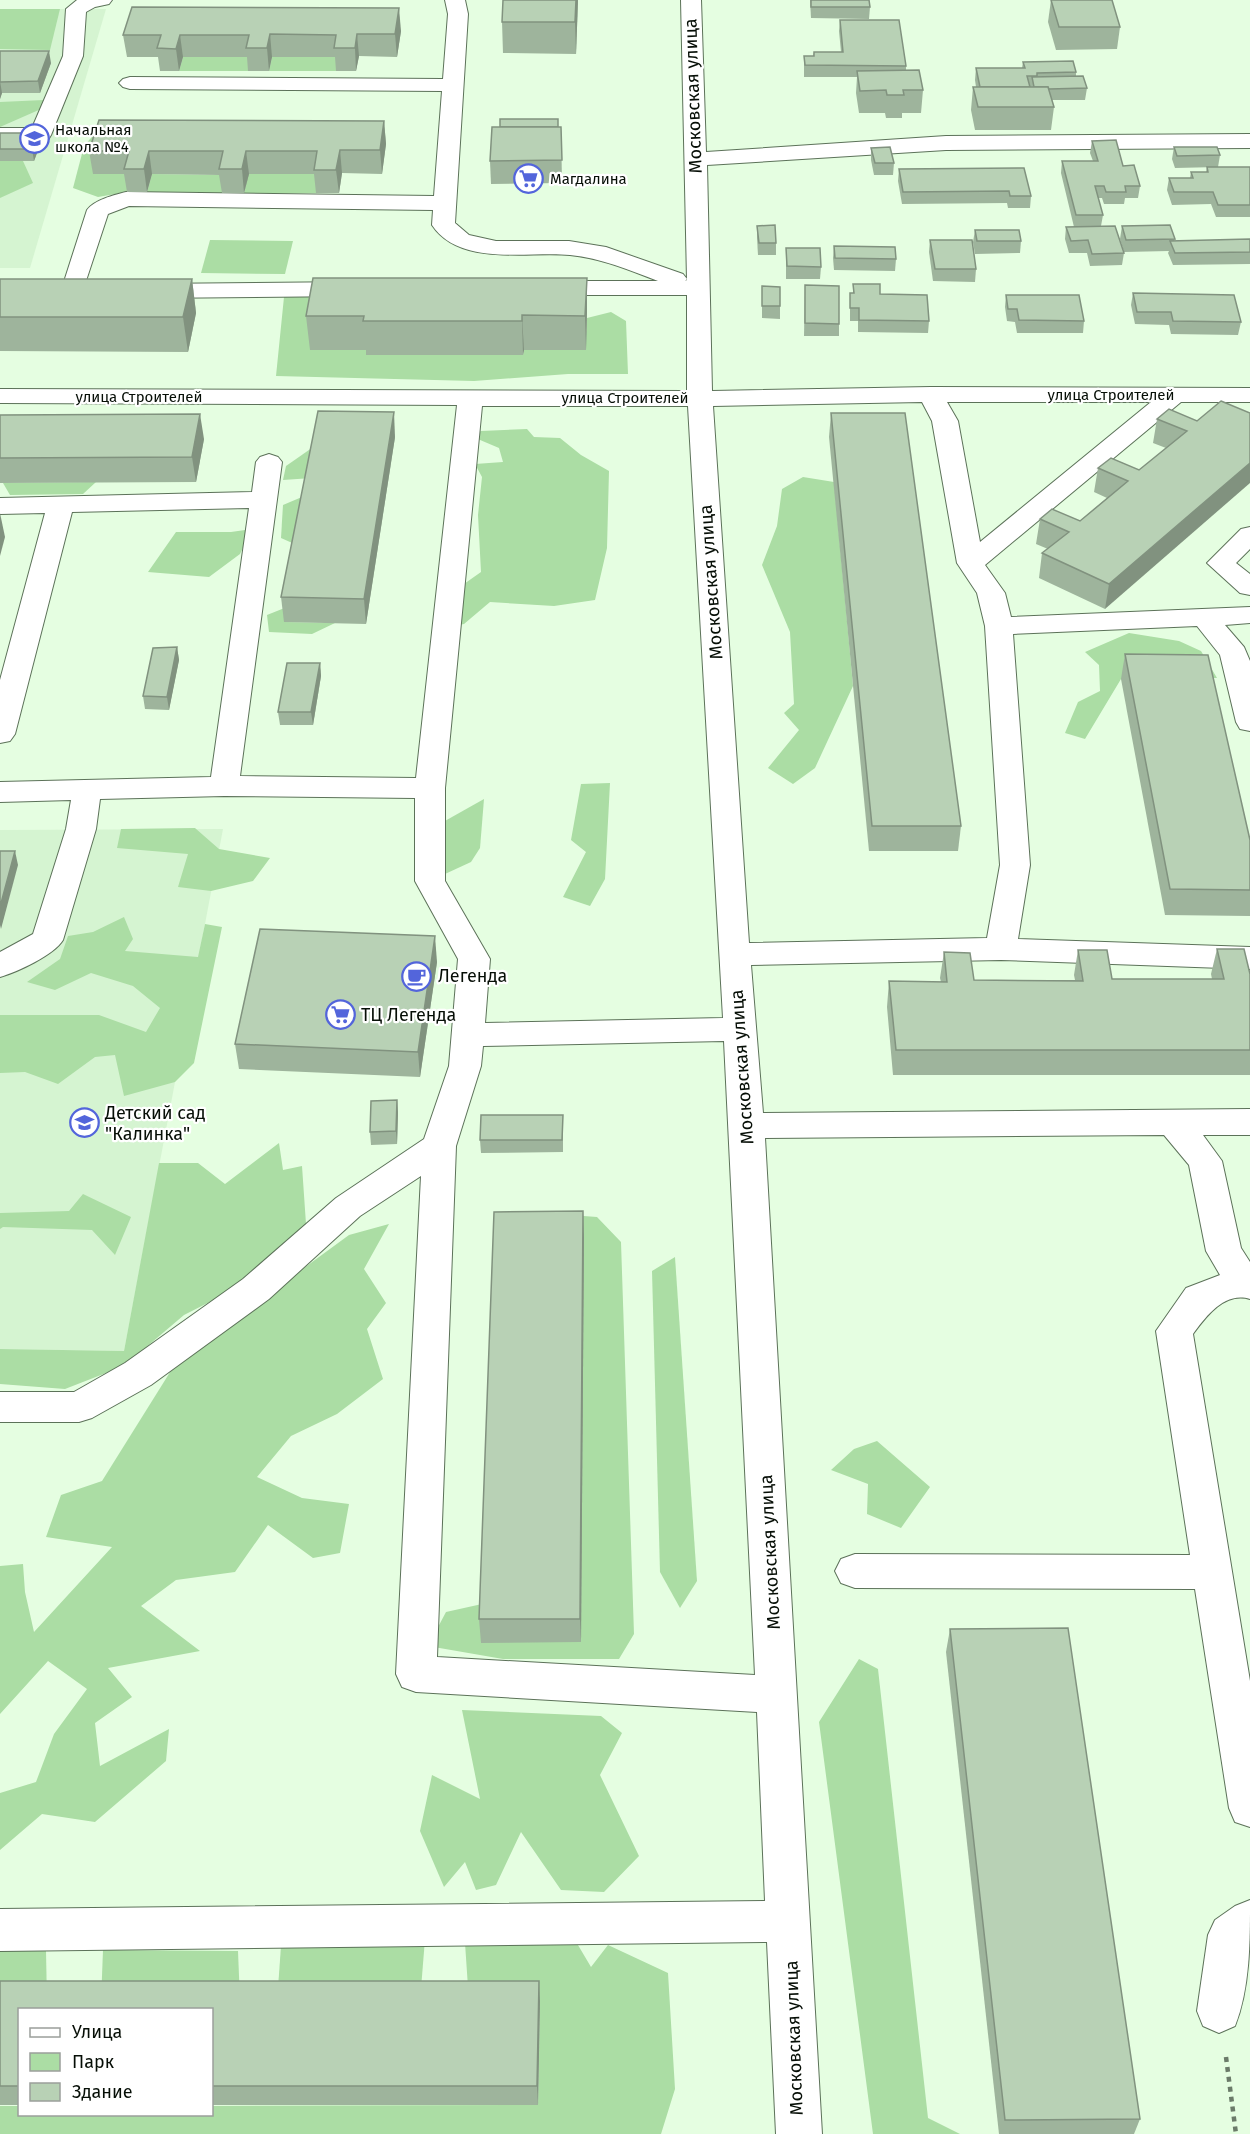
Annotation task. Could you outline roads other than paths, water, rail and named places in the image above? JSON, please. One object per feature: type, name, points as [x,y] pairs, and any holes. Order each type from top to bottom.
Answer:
[{"type":"street","points":[[0,135],[40,135],[74,56],[76,9],[90,2],[102,0]]},
{"type":"street","points":[[455,0],[458,14],[443,225],[461,240],[496,248],[569,248],[606,254],[669,279],[699,284]]},
{"type":"street","name":"Московская улица","points":[[691,0],[700,399],[734,954],[747,1126],[799,2134]]},
{"type":"street","points":[[130,83],[452,86]]},
{"type":"street","points":[[695,159],[946,143],[1250,141]]},
{"type":"street","points":[[96,291],[62,291],[98,210],[126,199],[445,203]]},
{"type":"street","points":[[522,288],[699,284]]},
{"type":"street","points":[[132,291],[380,289]]},
{"type":"street","points":[[931,394],[945,421],[970,563],[991,593],[999,626],[1015,865],[1001,949]]},
{"type":"street","name":"улица Строителей","points":[[0,396],[700,399],[931,394],[1250,395]]},
{"type":"street","points":[[970,563],[1175,395]]},
{"type":"street","points":[[470,397],[430,788],[430,880],[474,959],[465,1066],[439,1146],[416,1674],[778,1695]]},
{"type":"street","points":[[224,786],[269,462]]},
{"type":"street","points":[[0,506],[264,500]]},
{"type":"street","points":[[0,734],[60,506]]},
{"type":"street","points":[[1250,535],[1220,563],[1250,587]]},
{"type":"street","points":[[999,626],[1250,615]]},
{"type":"street","points":[[1204,617],[1234,653],[1250,722]]},
{"type":"street","points":[[0,792],[224,786],[430,788]]},
{"type":"street","points":[[0,966],[47,940],[81,829],[87,790]]},
{"type":"street","points":[[734,954],[1001,949],[1250,958]]},
{"type":"street","points":[[468,1035],[740,1029]]},
{"type":"street","points":[[1173,1122],[1205,1161],[1224,1251],[1246,1283],[1199,1298],[1174,1331],[1250,1808]]},
{"type":"street","points":[[747,1126],[1250,1122]]},
{"type":"street","points":[[0,1407],[79,1407],[138,1374],[256,1289],[348,1207],[439,1146]]},
{"type":"street","points":[[855,1570],[1212,1572]]},
{"type":"street","points":[[0,1929],[789,1921]]},
{"type":"street","points":[[1219,2011],[1230,1935],[1250,1921]]},
{"type":"place","name":"Начальная школа №4","points":[[34,139]]},
{"type":"place","name":"Магдалина","points":[[529,179]]},
{"type":"place","name":"Легенда","points":[[417,976]]},
{"type":"place","name":"ТЦ Легенда","points":[[340,1015]]},
{"type":"place","name":"Детский сад \"Калинка\"","points":[[84,1123]]}]
